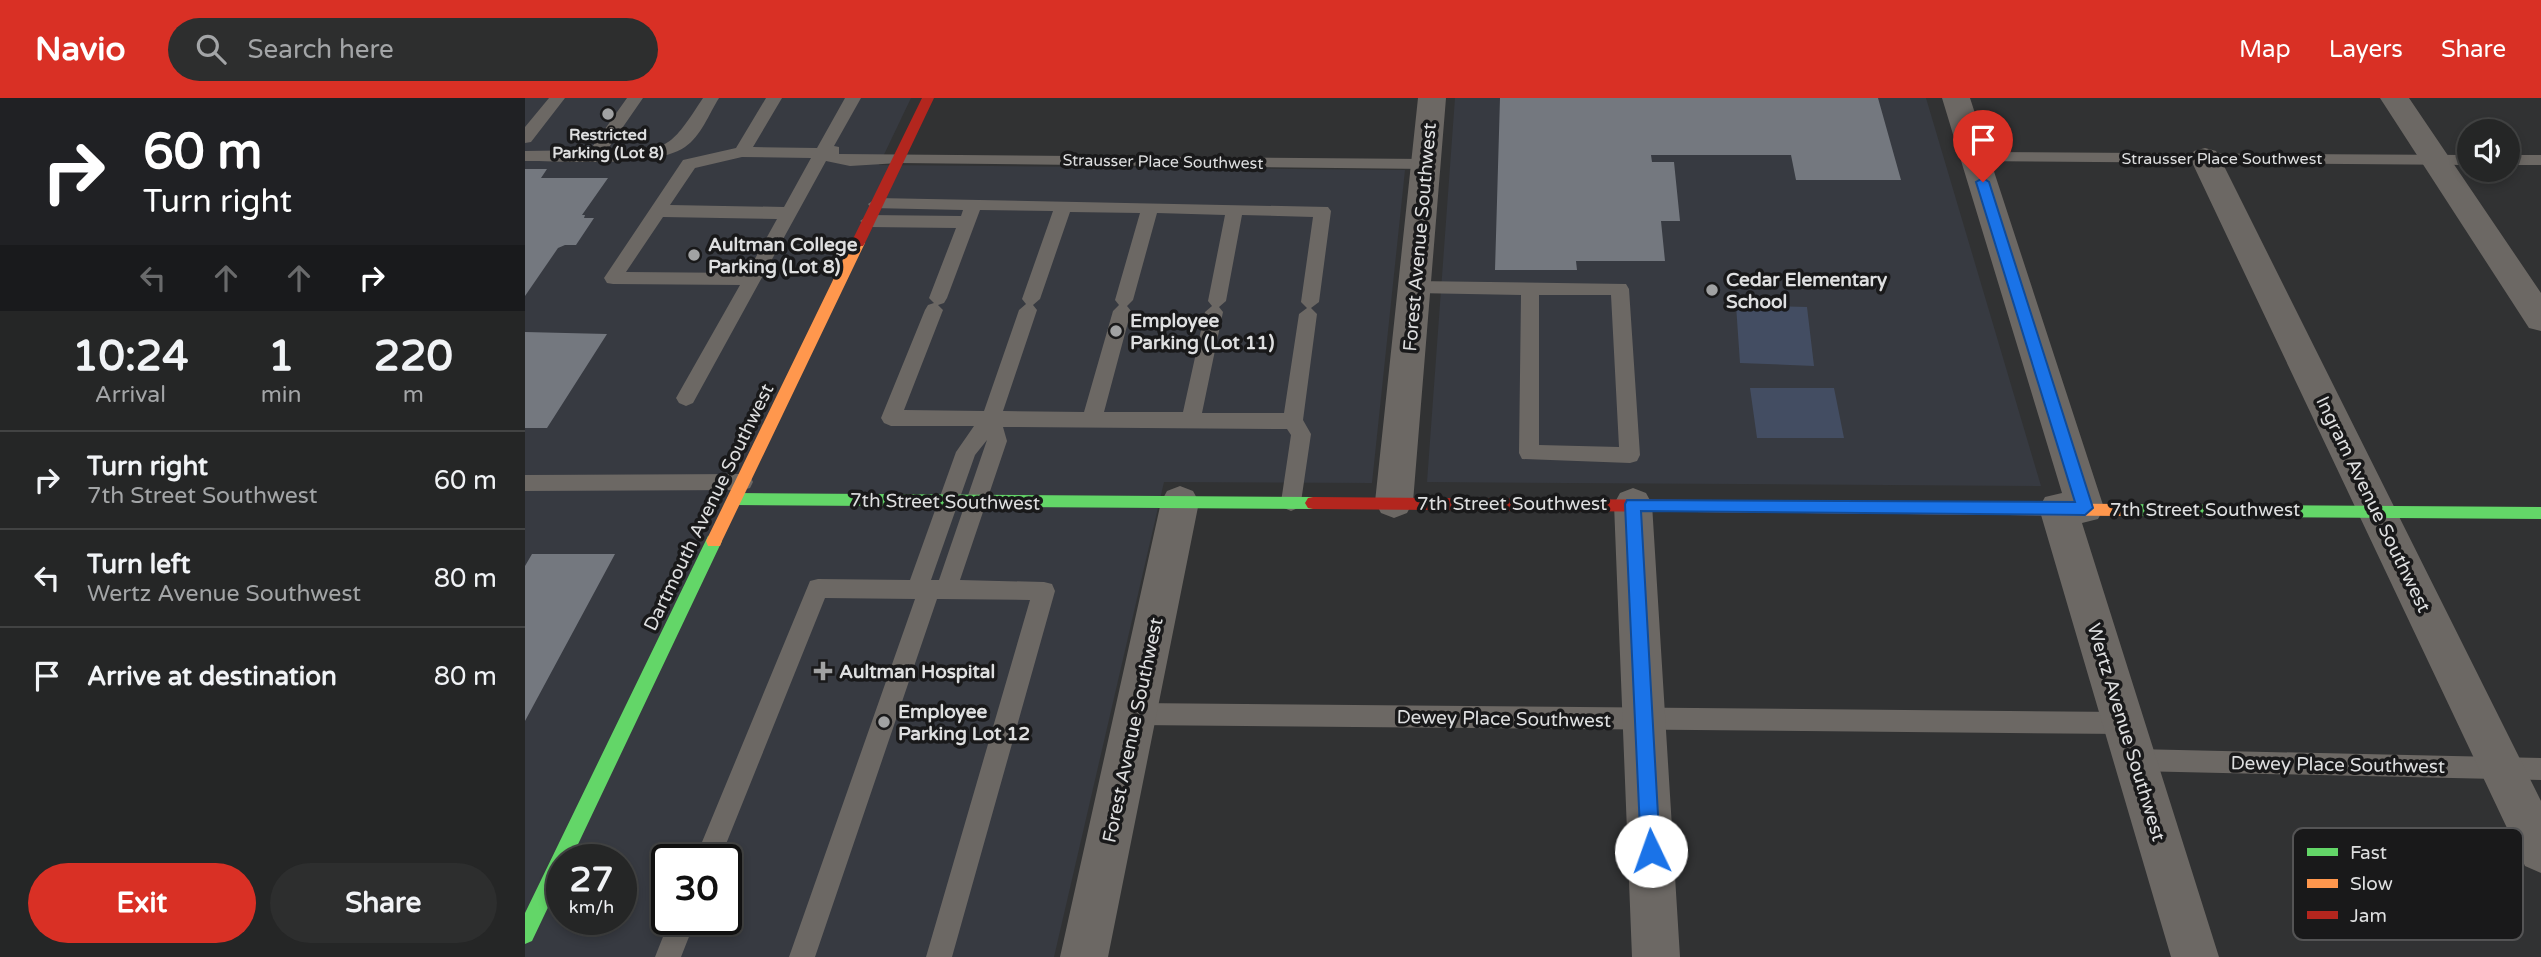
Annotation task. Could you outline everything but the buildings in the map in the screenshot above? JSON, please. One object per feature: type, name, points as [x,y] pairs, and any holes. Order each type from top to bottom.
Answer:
[{"type":"street","name":"Dartmouth Avenue Southwest","points":[[525,933],[928,98]]},
{"type":"street","name":"Forest Avenue Southwest","points":[[1394,502],[1432,98]]},
{"type":"street","name":"Wertz Avenue Southwest","points":[[1956,98],[1975,157],[2072,508],[2129,741],[2195,957]]},
{"type":"street","points":[[2394,98],[2541,319]]},
{"type":"street","name":"Ingram Avenue Southwest","points":[[2205,158],[2376,510],[2521,768],[2541,850]]},
{"type":"street","name":"7th Street Southwest","points":[[739,491],[948,502],[1394,502],[2541,513]]},
{"type":"street","name":"Forest Avenue Southwest","points":[[1084,957],[1180,502]]},
{"type":"street","points":[[1633,504],[1655,957]]},
{"type":"lane","points":[[525,138],[557,98]]},
{"type":"lane","points":[[595,155],[635,98]]},
{"type":"lane","points":[[525,156],[642,155],[665,150],[682,142],[711,98]]},
{"type":"lane","points":[[741,152],[774,98]]},
{"type":"lane","points":[[686,398],[853,98]]},
{"type":"lane","name":"Strausser Place Southwest","points":[[752,279],[613,278],[689,164],[741,152],[823,153],[837,160],[856,162],[899,158],[1426,164]]},
{"type":"lane","name":"Strausser Place Southwest","points":[[1975,157],[2457,159]]},
{"type":"lane","points":[[2520,160],[2541,160]]},
{"type":"lane","points":[[877,204],[1322,211],[1293,421],[1301,434],[1291,502]]},
{"type":"lane","points":[[974,205],[891,418],[1293,421]]},
{"type":"lane","points":[[931,590],[948,502],[966,452],[991,419],[1063,206]]},
{"type":"lane","points":[[1093,419],[1150,208]]},
{"type":"lane","points":[[1191,420],[1235,209]]},
{"type":"lane","points":[[657,211],[789,213]]},
{"type":"lane","points":[[869,221],[967,222]]},
{"type":"lane","points":[[1415,287],[1529,288],[1620,289],[1630,455],[1529,453],[1529,288]]},
{"type":"lane","points":[[802,957],[931,590],[977,502],[997,442],[991,419]]},
{"type":"lane","name":"7th Street Southwest","points":[[525,483],[739,491]]},
{"type":"lane","points":[[714,844],[818,588],[1044,591],[939,957]]},
{"type":"lane","name":"Dewey Place Southwest","points":[[1136,714],[1644,719],[2129,741],[2521,768]]},
{"type":"lane","points":[[668,957],[677,935]]},
{"type":"shaded area","name":"Aultman Hospital","points":[[525,98],[911,98],[879,165],[1405,170],[1372,483],[1164,482],[1054,957],[525,957]]},
{"type":"shaded area","name":"Cedar Elementary School","points":[[1455,98],[1926,98],[2041,486],[1427,482]]},
{"type":"shaded area","points":[[1736,305],[1807,307],[1814,366],[1740,363]]},
{"type":"shaded area","points":[[1750,388],[1834,388],[1844,438],[1757,438]]},
{"type":"traffic: fast","points":[[735,499],[1313,503]]},
{"type":"traffic: fast","points":[[2120,510],[2541,513]]},
{"type":"traffic: fast","points":[[525,934],[714,541]]},
{"type":"traffic: slow","points":[[714,541],[858,243]]},
{"type":"traffic: slow","points":[[1695,506],[2120,510]]},
{"type":"traffic: jam","points":[[858,243],[928,98]]},
{"type":"traffic: jam","points":[[1313,503],[1695,506]]},
{"type":"place","name":"Restricted Parking (Lot 8)","points":[[608,114]]},
{"type":"place","name":"Aultman College Parking (Lot 8)","points":[[694,255]]},
{"type":"place","name":"Cedar Elementary School","points":[[1712,290]]},
{"type":"place","name":"Employee Parking (Lot 11)","points":[[1116,331]]},
{"type":"place","name":"Aultman Hospital","points":[[823,671]]},
{"type":"place","name":"Employee Parking Lot 12","points":[[884,722]]},
{"type":"route","points":[[1651,851],[1633,504],[2085,508],[1983,182]]}]
